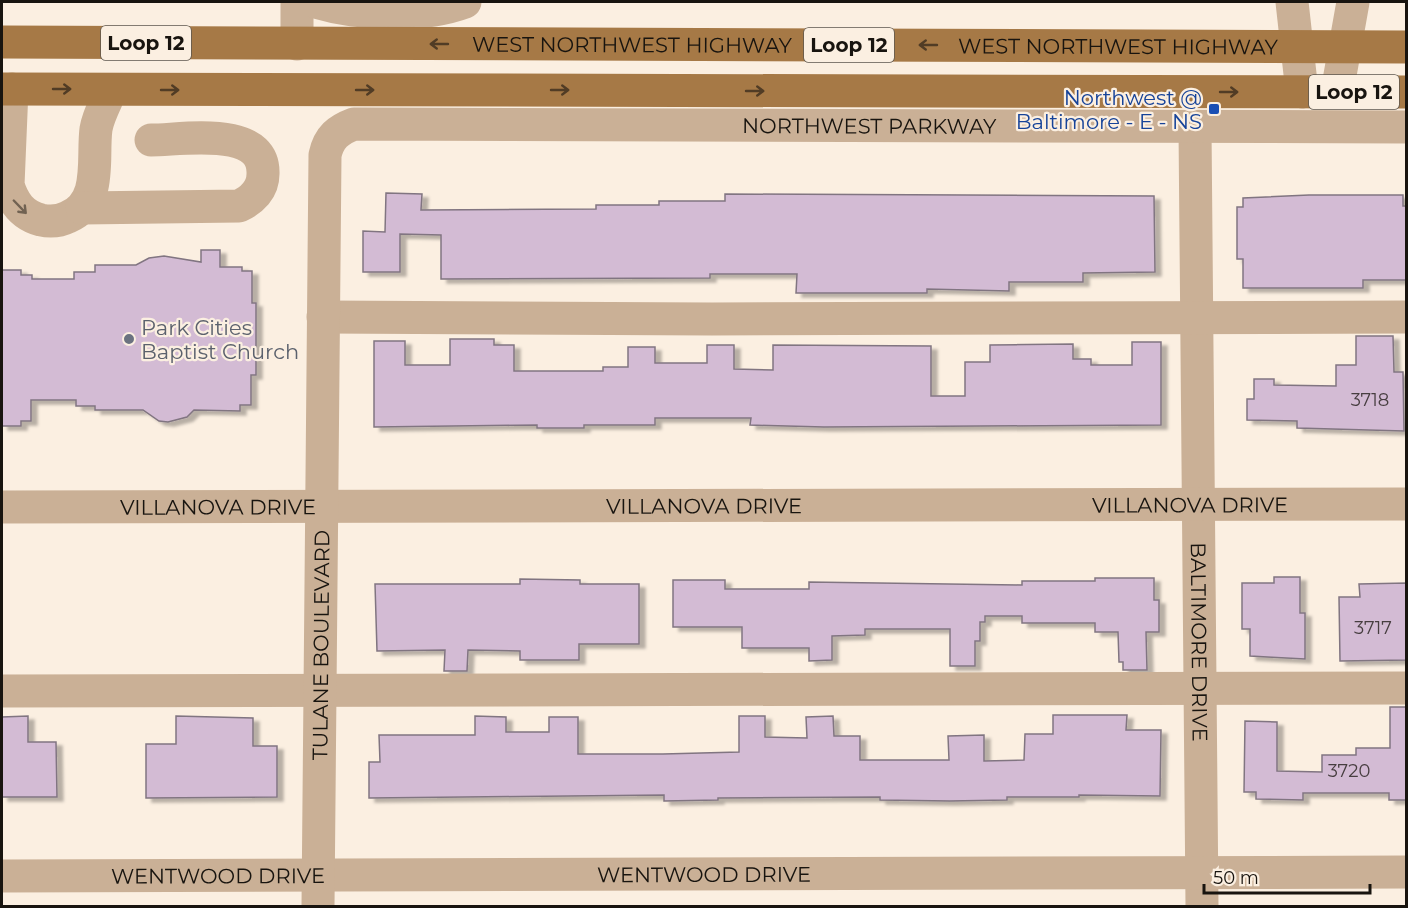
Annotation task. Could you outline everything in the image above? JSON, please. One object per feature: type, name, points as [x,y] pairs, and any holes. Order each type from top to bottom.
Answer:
[{"type":"main road","name":"WEST NORTHWEST HIGHWAY","points":[[2,42],[1407,46]]},
{"type":"main road","points":[[7,89],[19,72],[35,61],[247,61],[294,44]]},
{"type":"main road","name":"Loop 12","points":[[7,89],[1407,92]]},
{"type":"street","points":[[294,44],[297,2]]},
{"type":"street","points":[[315,2],[346,11],[441,11],[465,2]]},
{"type":"street","points":[[1292,2],[1302,92]]},
{"type":"street","points":[[1337,92],[1353,2]]},
{"type":"street","points":[[7,89],[5,133],[8,185],[12,198],[20,209],[38,219],[58,221],[82,208],[90,196],[96,126],[111,90]]},
{"type":"street","name":"NORTHWEST PARKWAY","points":[[333,135],[354,123],[1195,128],[1407,127]]},
{"type":"street","name":"BALTIMORE DRIVE","points":[[1195,128],[1203,906]]},
{"type":"street","name":"TULANE BOULEVARD","points":[[318,891],[325,155],[333,135]]},
{"type":"street","points":[[82,208],[239,206],[249,201],[262,184],[264,173],[257,153],[239,140],[151,140]]},
{"type":"street","points":[[94,170],[102,187],[121,196],[194,208]]},
{"type":"street","points":[[323,317],[689,319],[1407,317]]},
{"type":"street","name":"VILLANOVA DRIVE","points":[[2,507],[1407,504]]},
{"type":"street","points":[[2,691],[1407,688]]},
{"type":"street","name":"WENTWOOD DRIVE","points":[[2,876],[318,891],[1202,872],[1407,872]]},
{"type":"building","points":[[386,193],[422,194],[421,210],[596,209],[596,205],[659,205],[659,201],[725,201],[725,194],[1154,196],[1155,272],[1083,273],[1083,282],[1009,282],[1009,291],[927,289],[927,293],[796,293],[797,274],[710,274],[710,278],[441,279],[441,235],[400,234],[400,272],[363,272],[363,231],[385,232]]},
{"type":"building","points":[[1403,195],[1403,206],[1407,206],[1407,280],[1363,280],[1363,288],[1243,288],[1243,259],[1237,259],[1237,207],[1243,207],[1243,198]]},
{"type":"building","name":"Park Cities Baptist Church","points":[[201,250],[220,250],[220,267],[242,267],[242,271],[252,271],[252,303],[256,303],[256,375],[251,375],[251,405],[240,405],[240,411],[194,410],[187,417],[168,422],[159,421],[143,410],[95,410],[95,406],[76,406],[76,400],[31,400],[31,421],[21,421],[21,426],[2,426],[2,270],[21,270],[21,275],[32,275],[32,279],[74,279],[74,272],[95,272],[95,265],[136,265],[149,258],[164,256],[201,262]]},
{"type":"building","points":[[1356,336],[1393,336],[1394,372],[1403,372],[1404,431],[1297,428],[1297,421],[1247,420],[1247,399],[1254,399],[1254,379],[1274,379],[1274,385],[1336,386],[1336,365],[1356,365]]},
{"type":"building","points":[[450,339],[494,339],[494,345],[514,345],[514,371],[603,371],[603,367],[628,367],[628,347],[655,347],[655,363],[707,363],[707,345],[734,345],[734,369],[773,370],[773,345],[931,346],[931,396],[965,396],[965,362],[990,362],[990,345],[1073,344],[1073,359],[1091,359],[1091,365],[1132,365],[1132,342],[1161,342],[1161,425],[824,427],[750,425],[751,418],[655,418],[655,425],[584,425],[584,428],[537,428],[537,425],[374,427],[374,341],[405,341],[405,365],[450,365]]},
{"type":"building","points":[[1274,577],[1300,577],[1300,613],[1305,613],[1305,659],[1250,656],[1250,629],[1242,629],[1242,583],[1274,583]]},
{"type":"building","points":[[1095,578],[1154,578],[1154,600],[1159,600],[1159,632],[1146,632],[1147,670],[1123,670],[1123,662],[1119,662],[1118,632],[1095,632],[1095,623],[1022,623],[1022,616],[985,616],[985,622],[980,622],[980,641],[975,641],[975,666],[950,666],[950,629],[865,629],[865,635],[832,636],[832,660],[809,661],[809,648],[742,648],[742,627],[673,627],[673,580],[725,580],[725,589],[809,589],[809,582],[1022,585],[1022,581],[1095,581]]},
{"type":"building","points":[[520,579],[580,580],[580,584],[639,584],[639,644],[579,644],[579,660],[520,660],[520,651],[468,650],[467,671],[444,671],[445,650],[377,651],[375,584],[520,584]]},
{"type":"building","points":[[1407,583],[1407,660],[1340,661],[1339,597],[1360,597],[1359,584]]},
{"type":"building","points":[[1390,707],[1407,707],[1407,800],[1389,800],[1389,793],[1303,793],[1303,800],[1256,799],[1256,792],[1244,792],[1245,721],[1277,722],[1277,771],[1322,772],[1322,755],[1356,755],[1356,748],[1390,748]]},
{"type":"building","points":[[1053,715],[1127,715],[1126,730],[1161,730],[1160,796],[1079,795],[1079,797],[1007,797],[1007,800],[950,801],[880,800],[880,797],[718,798],[718,800],[664,801],[664,795],[369,798],[369,762],[380,762],[379,735],[475,735],[475,716],[506,717],[506,732],[549,732],[549,717],[578,717],[578,754],[663,754],[739,752],[739,716],[765,716],[765,737],[807,738],[806,717],[833,716],[834,736],[860,736],[860,760],[949,760],[948,736],[984,735],[984,761],[1024,760],[1025,734],[1053,734]]},
{"type":"building","points":[[28,716],[28,742],[56,742],[57,797],[2,797],[2,717]]},
{"type":"building","points":[[176,716],[253,718],[253,746],[277,746],[277,797],[146,798],[146,744],[176,744]]},
{"type":"place","name":"Northwest @ Baltimore - E - NS","points":[[1214,109]]},
{"type":"place","name":"Park Cities Baptist Church","points":[[129,339]]}]
